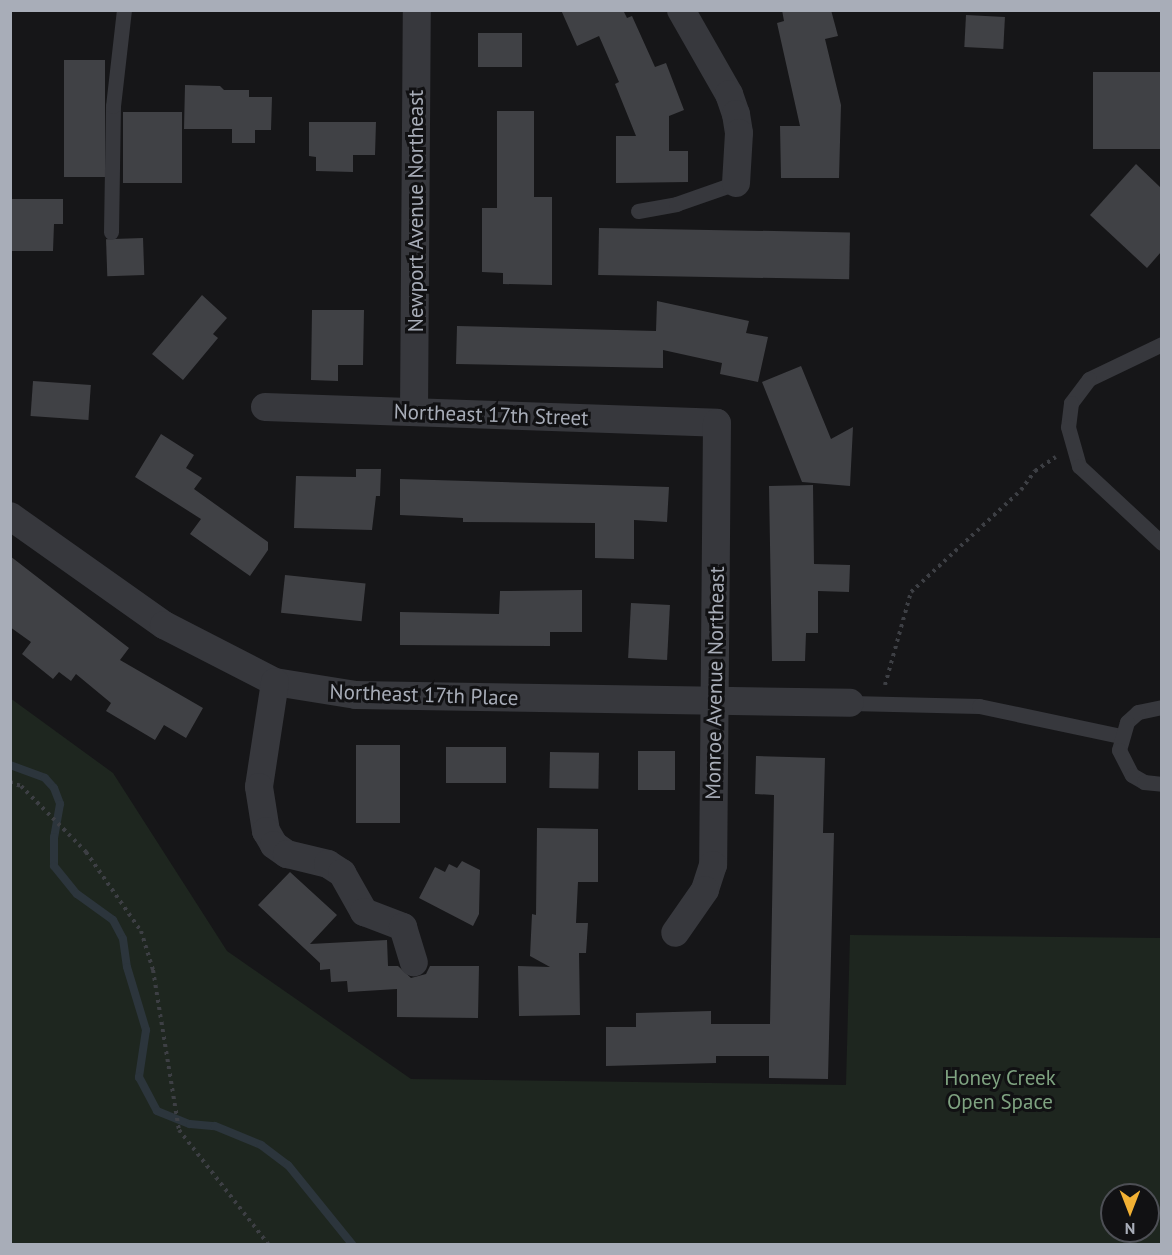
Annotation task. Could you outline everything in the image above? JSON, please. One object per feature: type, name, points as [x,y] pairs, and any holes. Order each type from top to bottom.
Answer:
[{"type":"street","name":"Newport Avenue Northeast","points":[[414,412],[417,10]]},
{"type":"street","points":[[681,10],[729,94],[736,114],[740,133],[736,183]]},
{"type":"street","name":"Northeast 17th Street","points":[[265,407],[717,423]]},
{"type":"street","name":"Monroe Avenue Northeast","points":[[675,933],[705,890],[712,865],[717,703],[717,423]]},
{"type":"street","name":"Northeast 17th Place","points":[[10,516],[164,625],[275,682],[356,696],[717,703],[850,703]]},
{"type":"street","points":[[275,682],[259,787],[266,831],[274,845],[287,854],[328,864],[342,873],[364,912],[403,927],[414,962]]},
{"type":"lane","points":[[111,232],[113,106],[124,10]]},
{"type":"lane","points":[[638,211],[696,199],[736,183]]},
{"type":"lane","points":[[1161,344],[1089,379],[1071,403],[1071,446],[1079,466],[1161,543]]},
{"type":"lane","points":[[850,703],[979,706],[1120,736]]},
{"type":"lane","points":[[1161,707],[1138,712],[1120,736],[1119,750],[1132,774],[1144,782],[1161,784]]},
{"type":"path","points":[[881,702],[911,592],[1021,490],[1035,471],[1071,446]]},
{"type":"path","points":[[10,782],[21,786],[72,838],[141,931],[153,970],[179,1130],[268,1245]]},
{"type":"green space","name":"Honey Creek Open Space","points":[[10,698],[113,773],[227,951],[411,1079],[846,1085],[850,935],[1161,938],[1161,1244],[11,1244]]},
{"type":"building","points":[[561,10],[623,10],[627,18],[632,16],[655,67],[666,63],[684,110],[669,116],[669,151],[688,151],[688,182],[616,183],[616,136],[636,136],[615,84],[619,82],[599,36],[577,46]]},
{"type":"building","points":[[782,10],[831,10],[838,36],[825,39],[841,105],[839,178],[781,178],[780,126],[800,126],[777,23],[784,21]]},
{"type":"building","points":[[966,15],[1005,17],[1003,49],[964,47]]},
{"type":"building","points":[[478,33],[522,33],[522,67],[478,67]]},
{"type":"building","points":[[64,60],[105,60],[105,177],[64,177]]},
{"type":"building","points":[[1093,72],[1161,72],[1161,149],[1093,149]]},
{"type":"building","points":[[185,85],[220,86],[224,90],[249,90],[249,97],[272,97],[271,130],[255,130],[255,143],[232,143],[232,129],[184,129]]},
{"type":"building","points":[[497,111],[534,111],[534,197],[552,197],[552,285],[503,284],[503,273],[482,272],[482,208],[497,208]]},
{"type":"building","points":[[123,112],[182,112],[182,183],[123,183]]},
{"type":"building","points":[[309,122],[376,122],[375,155],[353,155],[353,172],[316,171],[316,157],[309,156]]},
{"type":"building","points":[[1136,164],[1161,188],[1161,252],[1147,268],[1090,215]]},
{"type":"building","points":[[10,199],[63,199],[63,224],[54,224],[53,251],[10,251]]},
{"type":"building","points":[[599,228],[850,232],[849,279],[598,275]]},
{"type":"building","points":[[143,238],[144,275],[107,276],[106,239]]},
{"type":"building","points":[[202,295],[227,318],[213,334],[218,338],[183,380],[152,354]]},
{"type":"building","points":[[657,301],[749,321],[746,333],[768,337],[758,382],[720,374],[722,363],[663,350],[663,368],[456,364],[457,326],[656,331]]},
{"type":"building","points":[[312,310],[364,310],[363,365],[338,365],[338,381],[311,380]]},
{"type":"building","points":[[801,366],[831,439],[853,427],[850,486],[802,482],[762,382]]},
{"type":"building","points":[[33,381],[91,385],[88,420],[31,416]]},
{"type":"building","points":[[161,434],[194,455],[186,468],[202,478],[194,489],[268,542],[268,550],[250,576],[190,534],[201,519],[135,477]]},
{"type":"building","points":[[356,469],[381,469],[380,496],[376,496],[372,530],[294,528],[296,476],[356,477]]},
{"type":"building","points":[[400,479],[669,487],[667,522],[634,520],[634,559],[595,558],[595,523],[463,522],[463,518],[400,515]]},
{"type":"building","points":[[813,485],[814,564],[850,565],[849,592],[818,591],[818,633],[806,633],[805,661],[772,661],[769,486]]},
{"type":"building","points":[[10,556],[129,648],[120,660],[203,708],[186,738],[164,725],[155,740],[106,711],[111,703],[76,674],[71,681],[59,672],[53,679],[22,654],[31,642],[10,627]]},
{"type":"building","points":[[285,575],[366,583],[362,621],[281,613]]},
{"type":"building","points":[[582,590],[582,632],[550,632],[550,646],[400,645],[400,612],[499,614],[500,591]]},
{"type":"building","points":[[631,603],[670,605],[667,660],[628,658]]},
{"type":"building","points":[[356,745],[400,745],[400,823],[356,823]]},
{"type":"building","points":[[446,747],[506,747],[506,783],[446,783]]},
{"type":"building","points":[[638,751],[675,751],[675,790],[638,790]]},
{"type":"building","points":[[550,752],[599,753],[598,789],[549,788]]},
{"type":"building","points":[[756,756],[825,758],[823,833],[834,833],[828,1079],[769,1078],[769,1056],[716,1056],[716,1063],[606,1066],[606,1027],[636,1027],[636,1013],[711,1011],[711,1024],[770,1024],[774,795],[755,794]]},
{"type":"building","points":[[537,828],[598,829],[598,882],[578,882],[576,923],[588,923],[586,953],[579,953],[580,1015],[519,1016],[518,966],[550,967],[530,956],[532,914],[536,915]]},
{"type":"building","points":[[462,861],[480,870],[479,914],[473,926],[419,898],[435,867],[445,872],[449,864],[457,868]]},
{"type":"building","points":[[290,872],[337,915],[310,944],[387,940],[388,966],[398,966],[411,978],[426,974],[430,966],[479,966],[478,1018],[397,1017],[397,989],[348,992],[347,981],[331,982],[330,969],[320,970],[320,963],[258,905]]},
{"type":"waterway","points":[[10,765],[45,778],[54,788],[60,804],[54,837],[54,866],[77,894],[113,920],[123,939],[127,967],[146,1030],[139,1077],[157,1111],[190,1124],[215,1126],[261,1145],[288,1165],[352,1244]]}]
